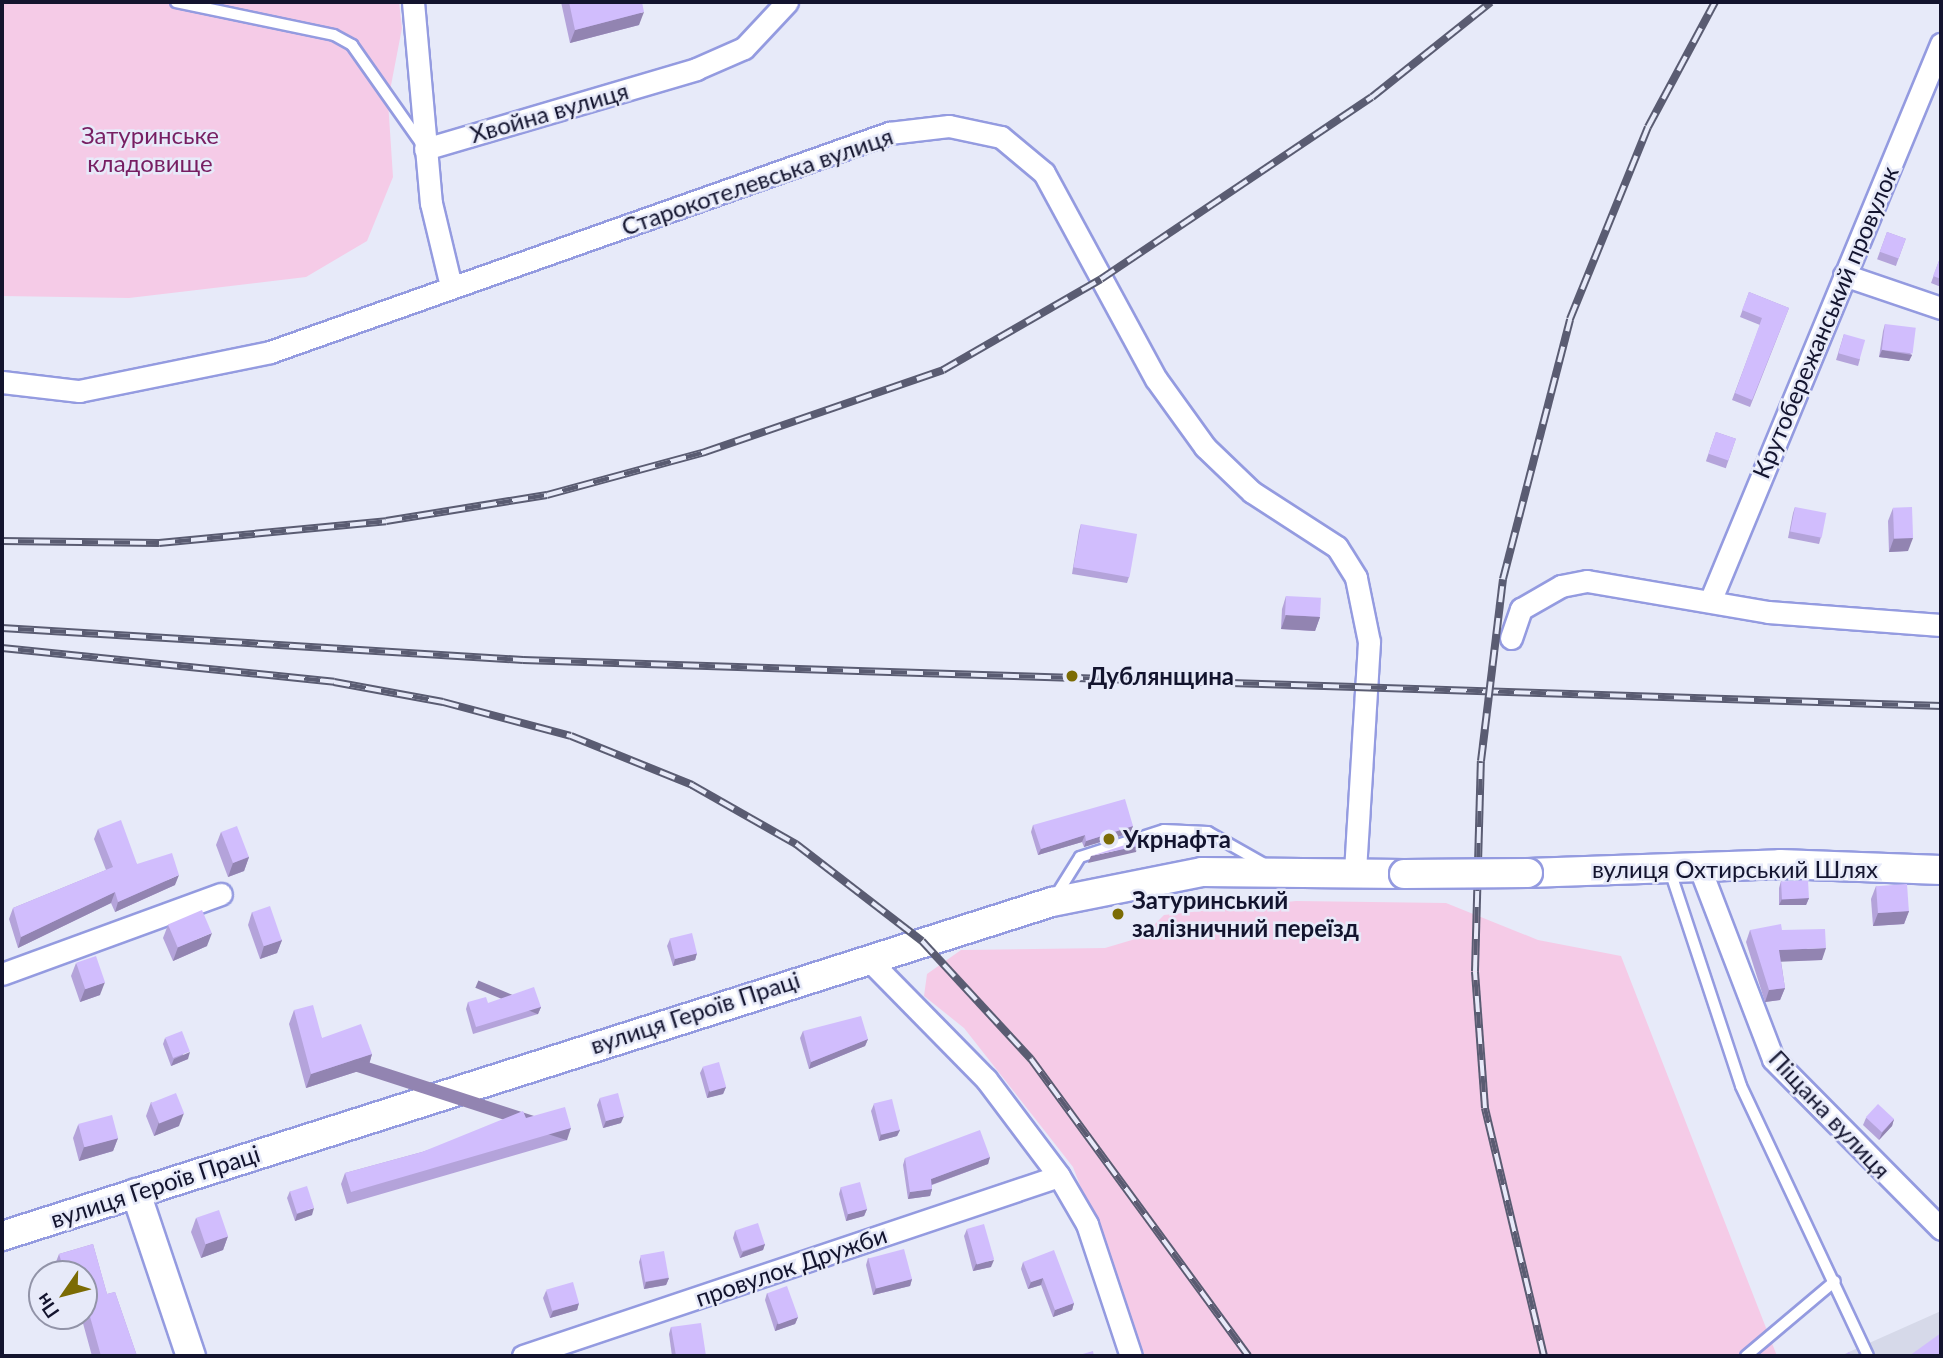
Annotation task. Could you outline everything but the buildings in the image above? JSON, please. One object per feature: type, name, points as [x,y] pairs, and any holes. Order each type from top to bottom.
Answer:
[{"type":"main road","name":"вулиця Охтирський Шлях","points":[[1404,874],[1528,873],[1668,866],[1941,870]]},
{"type":"main road","name":"вулиця Героїв Праці","points":[[2,1236],[867,958],[1052,902],[1202,872],[1274,870],[1404,874]]},
{"type":"main road","points":[[136,1193],[191,1356]]},
{"type":"street","points":[[413,2],[425,149],[451,286]]},
{"type":"street","name":"Хвойна вулиця","points":[[425,149],[696,69],[744,48],[787,2]]},
{"type":"street","name":"Крутобережанський провулок","points":[[1711,599],[1941,44]]},
{"type":"street","name":"Старокотелевська вулиця","points":[[2,382],[79,391],[270,352],[889,133],[949,126],[1001,137],[1044,173],[1156,379],[1205,447],[1252,492],[1337,547],[1356,578],[1369,642],[1355,871]]},
{"type":"street","points":[[1844,275],[1941,308]]},
{"type":"street","points":[[1511,638],[1521,609],[1561,586],[1587,582],[1711,599],[1768,612],[1941,625]]},
{"type":"street","name":"Піщана вулиця","points":[[1699,866],[1773,1059],[1941,1229]]},
{"type":"street","points":[[2,974],[221,894]]},
{"type":"street","points":[[867,958],[986,1079],[1059,1176],[1087,1224],[1131,1356]]},
{"type":"street","name":"провулок Дружби","points":[[523,1356],[1059,1176]]},
{"type":"lane","points":[[176,2],[334,35],[352,45],[425,149]]},
{"type":"lane","points":[[1052,902],[1080,857],[1164,830],[1208,832],[1274,870]]},
{"type":"lane","points":[[1668,866],[1741,1086],[1868,1356]]},
{"type":"lane","points":[[1746,1356],[1835,1281]]},
{"type":"shaded area","points":[[1941,1311],[1941,1356],[1840,1356]]},
{"type":"green space","name":"Затуринське кладовище","points":[[2,2],[399,2],[402,28],[388,101],[393,177],[367,241],[306,277],[129,298],[2,296]]},
{"type":"green space","points":[[1296,901],[1446,903],[1538,940],[1621,956],[1777,1356],[1145,1356],[1073,1167],[964,1028],[924,996],[927,974],[961,950],[1105,948],[1142,937],[1164,915]]},
{"type":"railway","points":[[2,541],[159,543],[386,521],[547,495],[705,452],[943,370],[1101,279],[1372,97],[1491,2]]},
{"type":"railway","points":[[1544,1356],[1485,1108],[1475,971],[1481,761],[1503,579],[1570,319],[1648,127],[1715,2]]},
{"type":"railway","points":[[2,628],[523,660],[1941,706]]},
{"type":"railway","points":[[2,648],[334,682],[443,702],[571,736],[692,785],[796,844],[922,941],[1031,1059],[1248,1356]]},
{"type":"place","name":"Дублянщина","points":[[1072,676]]},
{"type":"place","name":"Укрнафта","points":[[1109,839]]},
{"type":"place","name":"Затуринський залізничний переїзд","points":[[1118,914]]}]
